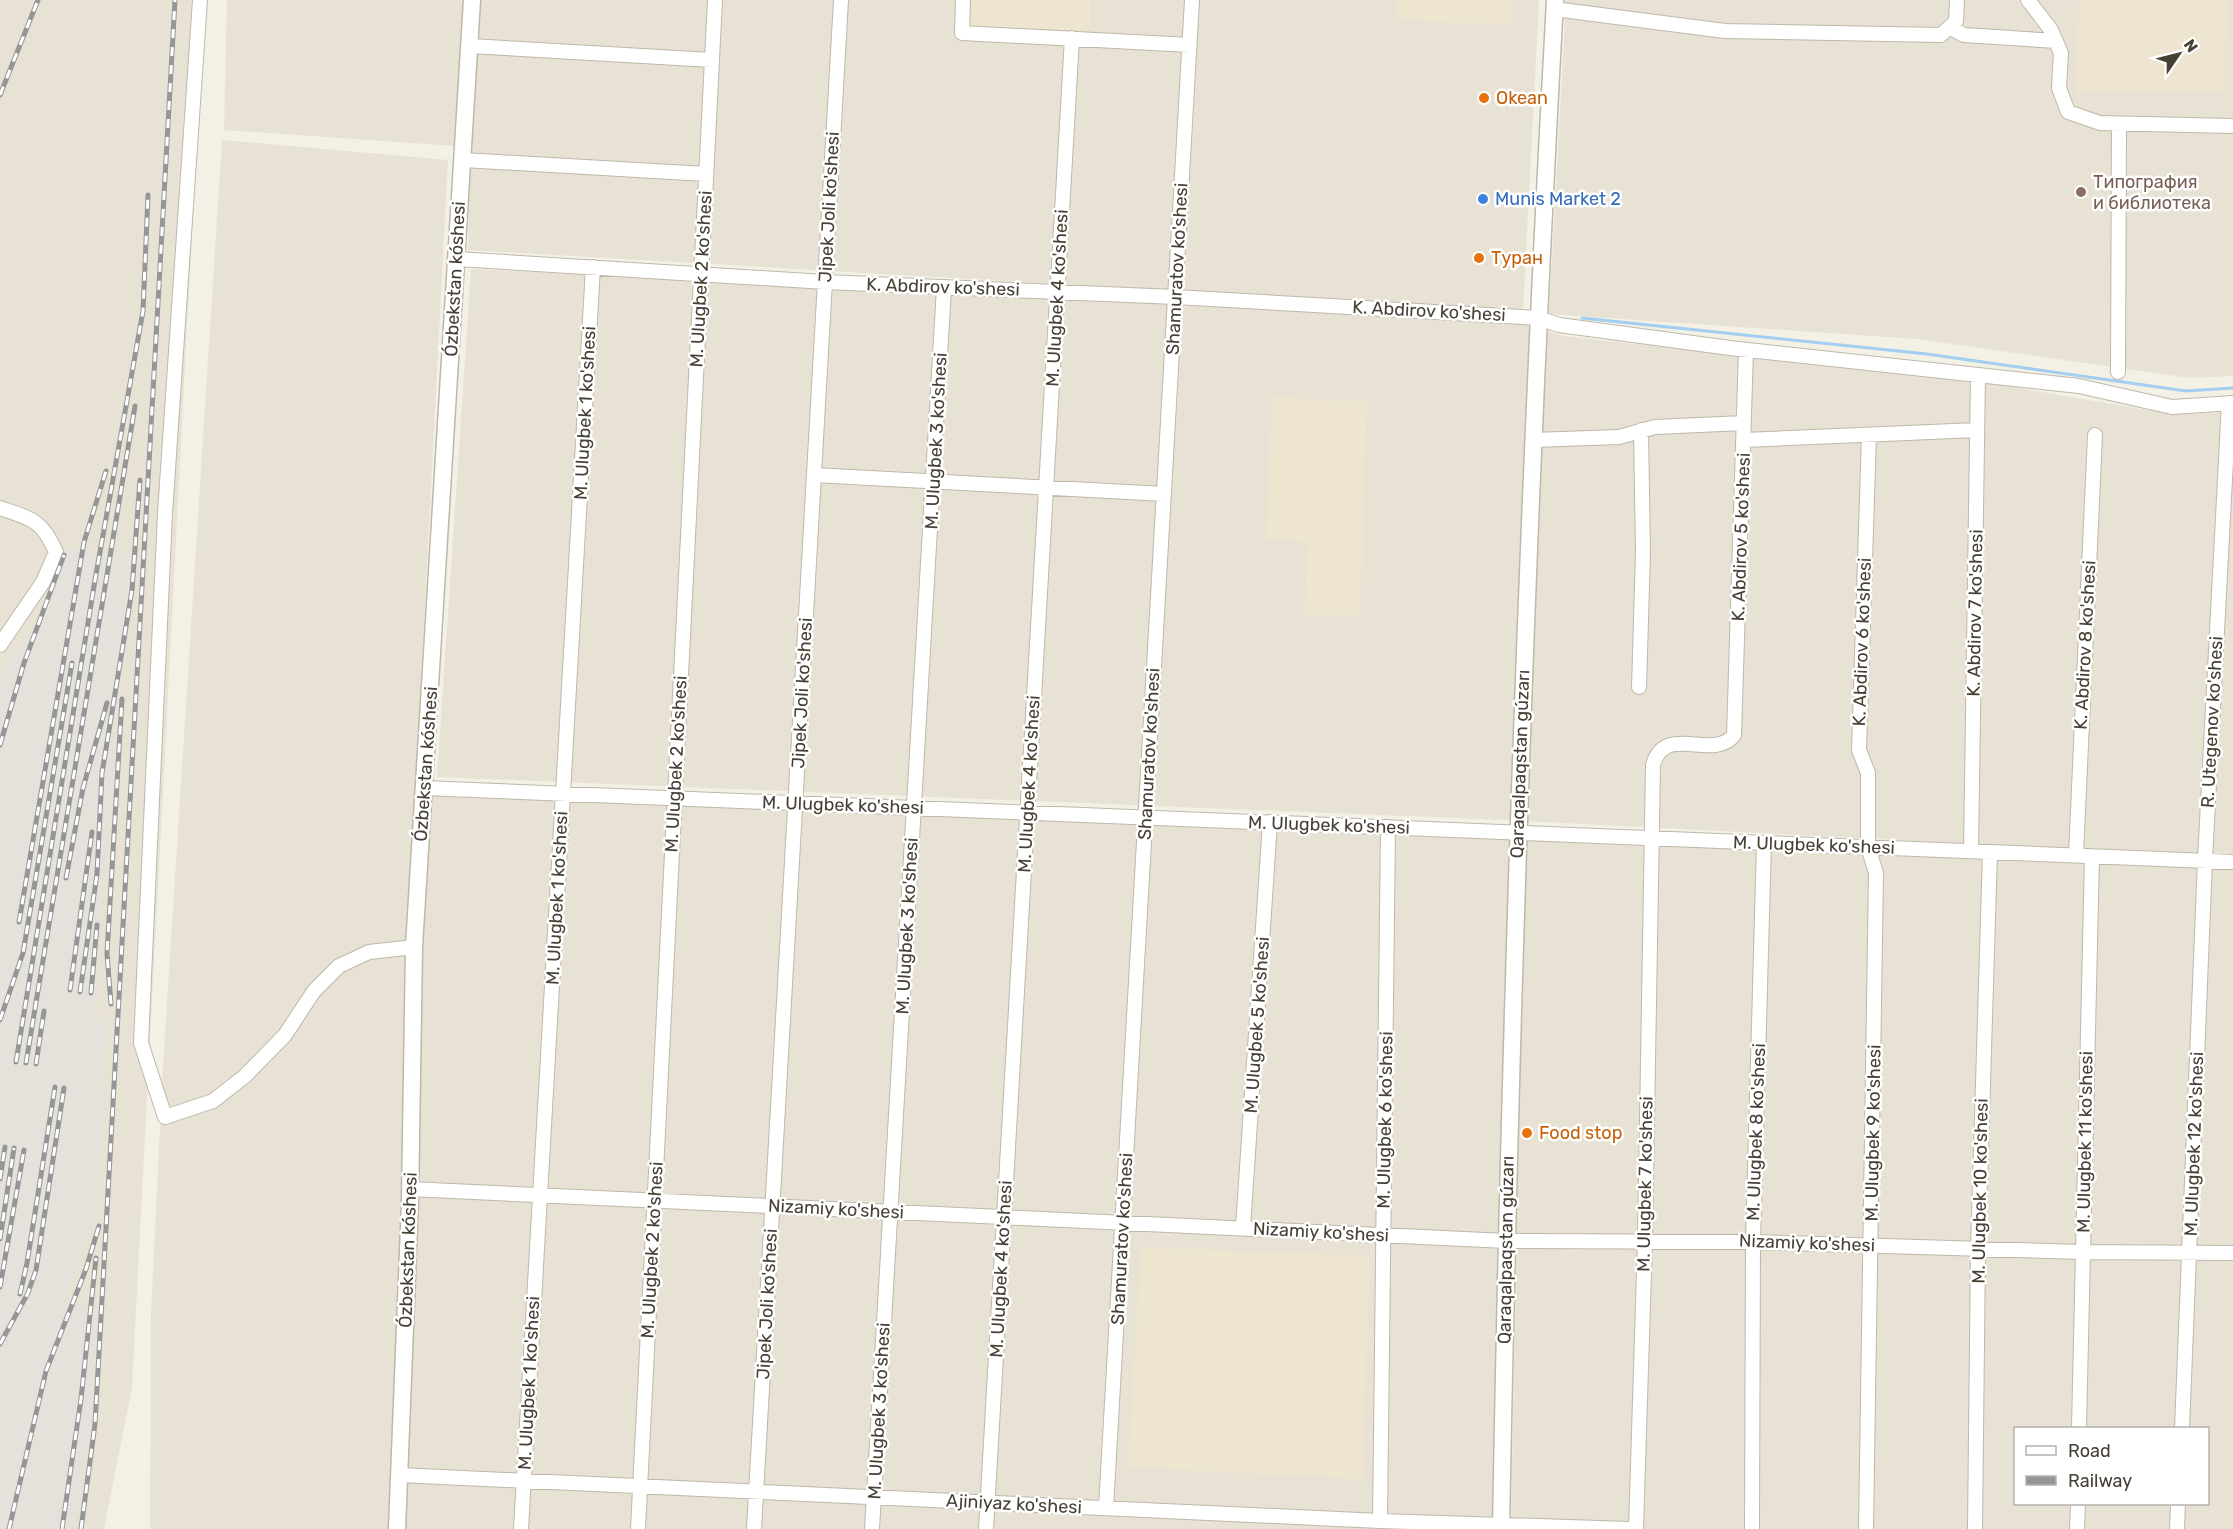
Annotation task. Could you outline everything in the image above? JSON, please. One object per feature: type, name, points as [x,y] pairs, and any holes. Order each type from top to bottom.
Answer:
[{"type":"street","points":[[200,0],[165,513],[141,1043],[165,1117],[213,1101],[245,1076],[285,1035],[314,991],[339,966],[369,952],[414,947]]},
{"type":"street","name":"Ózbekstan kóshesi","points":[[397,1529],[410,1189],[414,947],[472,0]]},
{"type":"street","name":"M. Ulugbek 2 ko'shesi","points":[[638,1529],[715,0]]},
{"type":"street","name":"Jipek Joli ko'shesi","points":[[754,1529],[841,0]]},
{"type":"street","points":[[963,0],[962,33],[1190,45]]},
{"type":"street","name":"Shamuratov ko'shesi","points":[[1106,1509],[1192,0]]},
{"type":"street","points":[[1554,4],[1725,31],[1941,35],[1956,21],[1958,0]]},
{"type":"street","points":[[2028,0],[2056,41],[2061,53],[2059,88],[2068,112],[2100,123],[2233,126]]},
{"type":"street","name":"Qaraqalpaqstan gúzarı","points":[[1501,1527],[1517,834],[1538,318],[1554,4]]},
{"type":"street","points":[[1951,28],[1964,34],[2056,41]]},
{"type":"street","name":"M. Ulugbek 4 ko'shesi","points":[[986,1529],[1072,38]]},
{"type":"street","points":[[470,46],[712,60]]},
{"type":"street","points":[[2118,372],[2119,124]]},
{"type":"street","points":[[463,160],[706,174]]},
{"type":"street","name":"K. Abdirov ko'shesi","points":[[457,259],[825,282],[1175,297],[1538,318],[1559,325],[1746,350],[2079,386],[2172,407],[2231,403]]},
{"type":"street","name":"M. Ulugbek 1 ko'shesi","points":[[521,1529],[593,267]]},
{"type":"street","name":"M. Ulugbek 3 ko'shesi","points":[[872,1529],[944,287]]},
{"type":"street","name":"K. Abdirov 5 ko'shesi","points":[[1736,725],[1746,350]]},
{"type":"street","name":"K. Abdirov 7 ko'shesi","points":[[1971,851],[1978,375]]},
{"type":"street","name":"R. Utegenov ko'shesi","points":[[2205,860],[2231,403]]},
{"type":"street","points":[[1533,440],[1619,437],[1641,430],[1744,423]]},
{"type":"street","points":[[1639,687],[1643,553],[1641,430]]},
{"type":"street","points":[[1744,440],[1977,430]]},
{"type":"street","name":"K. Abdirov 6 ko'shesi","points":[[1868,847],[1868,773],[1859,750],[1869,435]]},
{"type":"street","name":"K. Abdirov 8 ko'shesi","points":[[2076,855],[2095,435]]},
{"type":"street","points":[[814,475],[1164,494]]},
{"type":"street","points":[[0,508],[36,521],[46,531],[56,552],[43,582],[0,645]]},
{"type":"street","name":"M. Ulugbek 7 ko'shesi","points":[[1636,1529],[1645,1240],[1653,765],[1656,756],[1671,744],[1724,743],[1734,735],[1736,725]]},
{"type":"street","name":"M. Ulugbek ko'shesi","points":[[424,788],[2233,862]]},
{"type":"street","name":"M. Ulugbek 5 ko'shesi","points":[[1243,1228],[1270,822]]},
{"type":"street","name":"M. Ulugbek 6 ko'shesi","points":[[1380,1521],[1388,827]]},
{"type":"street","name":"M. Ulugbek 8 ko'shesi","points":[[1752,1529],[1753,1242],[1764,843]]},
{"type":"street","name":"M. Ulugbek 9 ko'shesi","points":[[1866,1529],[1876,873],[1868,847]]},
{"type":"street","name":"M. Ulugbek 10 ko'shesi","points":[[1975,1529],[1978,1249],[1990,852]]},
{"type":"street","name":"M. Ulugbek 11 ko'shesi","points":[[2079,1427],[2092,856]]},
{"type":"street","name":"M. Ulugbek 12 ko'shesi","points":[[2182,1427],[2205,860]]},
{"type":"street","name":"Nizamiy ko'shesi","points":[[410,1189],[1506,1241],[1645,1240],[2082,1252],[2233,1253]]},
{"type":"street","name":"Ajiniyaz ko'shesi","points":[[400,1475],[1106,1509],[1339,1524],[1380,1521],[1501,1527],[1629,1529]]},
{"type":"street","points":[[2077,1529],[2078,1505]]},
{"type":"street","points":[[2177,1529],[2178,1505]]},
{"type":"shaded area","points":[[0,0],[204,0],[132,1387],[104,1529],[0,1529]]},
{"type":"shaded area","points":[[227,0],[1539,0],[1523,311],[468,250],[470,147],[224,130]]},
{"type":"shaded area","points":[[971,0],[1090,0],[1090,34],[970,29]]},
{"type":"shaded area","points":[[1397,0],[1513,0],[1512,25],[1397,20]]},
{"type":"shaded area","points":[[1566,0],[2233,0],[2233,376],[2190,378],[1917,339],[1549,314]]},
{"type":"shaded area","points":[[2079,0],[2226,0],[2225,92],[2076,93]]},
{"type":"shaded area","points":[[222,140],[448,160],[415,794],[1511,838],[1497,1529],[150,1529],[151,1313],[163,1066]]},
{"type":"shaded area","points":[[471,269],[1521,322],[1563,336],[1989,383],[2170,414],[2233,412],[2233,857],[1503,820],[437,777]]},
{"type":"shaded area","points":[[1272,397],[1367,402],[1360,615],[1305,615],[1307,542],[1266,539]]},
{"type":"shaded area","points":[[67,549],[140,554],[117,720],[94,1020],[108,1022],[99,1086],[106,1087],[93,1222],[63,1305],[97,1311],[91,1423],[76,1529],[0,1529],[0,676],[35,627]]},
{"type":"shaded area","points":[[1524,840],[2233,867],[2233,1529],[1511,1529]]},
{"type":"shaded area","points":[[1141,1247],[1370,1256],[1362,1479],[1128,1467]]},
{"type":"waterway","points":[[1582,318],[1927,354],[2186,391],[2233,388]]},
{"type":"railway","points":[[0,95],[38,0]]},
{"type":"railway","points":[[81,1529],[95,1424],[175,0]]},
{"type":"railway","points":[[16,1062],[95,580],[143,311],[148,195]]},
{"type":"railway","points":[[26,1063],[135,406]]},
{"type":"railway","points":[[19,922],[84,542],[106,471]]},
{"type":"railway","points":[[80,992],[97,874],[102,773],[132,590],[140,480]]},
{"type":"railway","points":[[0,745],[24,663],[64,555]]},
{"type":"railway","points":[[0,1020],[23,953],[72,663]]},
{"type":"railway","points":[[111,1004],[107,954],[122,699]]},
{"type":"railway","points":[[66,878],[83,788],[107,703]]},
{"type":"railway","points":[[70,990],[92,832]]},
{"type":"railway","points":[[91,993],[97,925]]},
{"type":"railway","points":[[36,1064],[44,1011]]},
{"type":"railway","points":[[20,1294],[55,1087]]},
{"type":"railway","points":[[0,1344],[28,1293],[36,1270],[64,1088]]},
{"type":"railway","points":[[0,1179],[5,1147]]},
{"type":"railway","points":[[0,1239],[14,1148]]},
{"type":"railway","points":[[0,1287],[24,1150]]},
{"type":"railway","points":[[9,1529],[46,1371],[86,1269],[99,1226]]},
{"type":"railway","points":[[62,1529],[81,1399],[96,1258]]},
{"type":"place","name":"Okean","points":[[1484,98]]},
{"type":"place","name":"Типография и библиотека","points":[[2081,192]]},
{"type":"place","name":"Munis Market 2","points":[[1483,199]]},
{"type":"place","name":"Туран","points":[[1479,258]]},
{"type":"place","name":"Food stop","points":[[1527,1133]]}]
